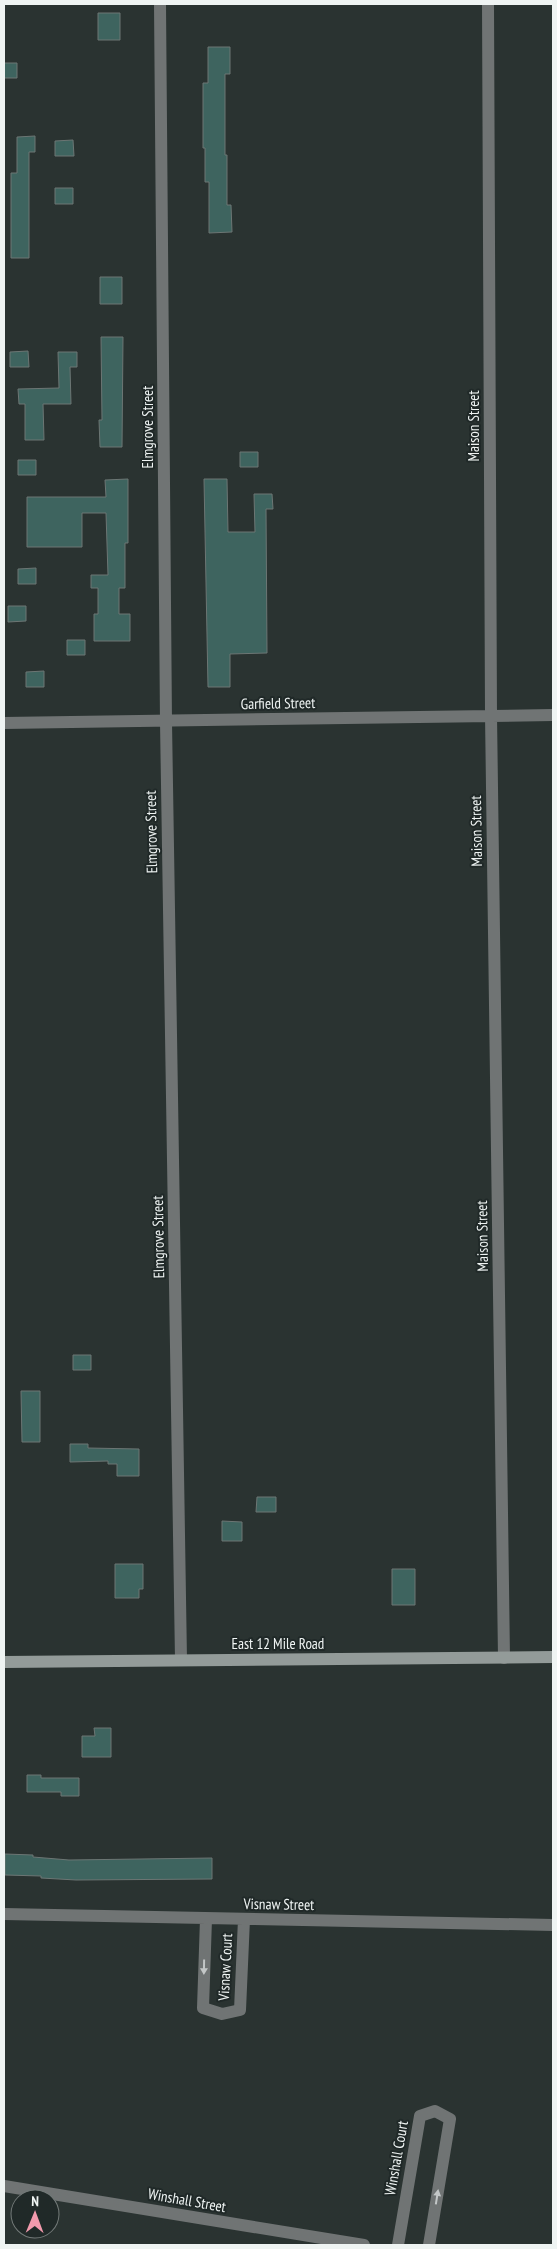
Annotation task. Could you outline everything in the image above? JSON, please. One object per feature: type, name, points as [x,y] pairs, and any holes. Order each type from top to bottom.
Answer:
[{"type":"main road","name":"East 12 Mile Road","points":[[4,1662],[553,1657]]},
{"type":"street","name":"Elmgrove Street","points":[[160,4],[166,722],[181,1660]]},
{"type":"street","name":"Maison Street","points":[[488,4],[491,715],[504,1658]]},
{"type":"street","name":"Garfield Street","points":[[4,724],[553,715]]},
{"type":"street","name":"Visnaw Street","points":[[4,1914],[553,1925]]},
{"type":"street","name":"Visnaw Court","points":[[206,1919],[203,2008],[222,2014],[240,2010],[244,1919]]},
{"type":"street","name":"Winshall Court","points":[[398,2245],[420,2116],[435,2111],[450,2119],[429,2245]]},
{"type":"street","name":"Winshall Street","points":[[4,2186],[286,2239],[364,2245]]},
{"type":"building","points":[[98,13],[120,13],[120,40],[98,40]]},
{"type":"building","points":[[208,47],[230,47],[230,74],[225,74],[225,155],[227,155],[227,205],[231,205],[232,232],[209,233],[209,182],[205,182],[205,148],[203,148],[203,83],[208,83]]},
{"type":"building","points":[[4,63],[17,63],[17,78],[4,78]]},
{"type":"building","points":[[35,136],[35,152],[29,152],[29,258],[11,258],[11,173],[17,173],[17,137]]},
{"type":"building","points":[[73,140],[74,156],[55,156],[55,141]]},
{"type":"building","points":[[55,188],[73,188],[73,204],[55,204]]},
{"type":"building","points":[[100,277],[122,277],[122,304],[100,304]]},
{"type":"building","points":[[101,337],[123,337],[122,447],[100,447],[99,420],[102,420]]},
{"type":"building","points":[[28,351],[29,367],[10,367],[10,352]]},
{"type":"building","points":[[58,352],[77,352],[77,367],[70,367],[71,404],[43,404],[44,440],[25,440],[25,404],[19,404],[18,389],[59,388]]},
{"type":"building","points":[[240,452],[258,452],[258,467],[240,467]]},
{"type":"building","points":[[18,460],[36,460],[36,475],[18,475]]},
{"type":"building","points":[[128,479],[128,543],[125,543],[125,588],[119,588],[119,614],[130,614],[130,641],[94,641],[94,614],[98,614],[98,588],[91,588],[91,575],[108,575],[106,513],[82,513],[82,547],[27,547],[27,497],[106,497],[105,480]]},
{"type":"building","points":[[204,479],[227,479],[228,532],[255,532],[254,494],[272,494],[273,509],[266,509],[267,653],[230,654],[230,687],[208,687]]},
{"type":"building","points":[[36,568],[36,584],[18,584],[18,569]]},
{"type":"building","points":[[8,606],[26,606],[26,621],[8,622]]},
{"type":"building","points":[[67,640],[85,640],[85,655],[67,655]]},
{"type":"building","points":[[44,671],[44,687],[26,687],[26,672]]},
{"type":"building","points":[[73,1355],[91,1355],[91,1370],[73,1370]]},
{"type":"building","points":[[21,1391],[40,1391],[40,1442],[22,1442]]},
{"type":"building","points":[[70,1444],[88,1444],[88,1448],[139,1449],[139,1476],[117,1476],[117,1464],[108,1464],[108,1461],[70,1462]]},
{"type":"building","points":[[257,1497],[276,1497],[276,1512],[256,1512]]},
{"type":"building","points":[[222,1521],[242,1522],[242,1541],[222,1541]]},
{"type":"building","points":[[115,1564],[143,1564],[143,1589],[139,1589],[139,1598],[115,1598]]},
{"type":"building","points":[[392,1569],[415,1569],[415,1605],[392,1605]]},
{"type":"building","points":[[94,1728],[111,1728],[111,1757],[82,1757],[82,1736],[95,1736]]},
{"type":"building","points":[[27,1775],[41,1775],[41,1778],[79,1778],[79,1796],[61,1796],[61,1792],[27,1792]]},
{"type":"building","points":[[5,1854],[33,1855],[33,1857],[69,1860],[212,1858],[212,1879],[76,1880],[41,1878],[41,1876],[5,1875]]}]
